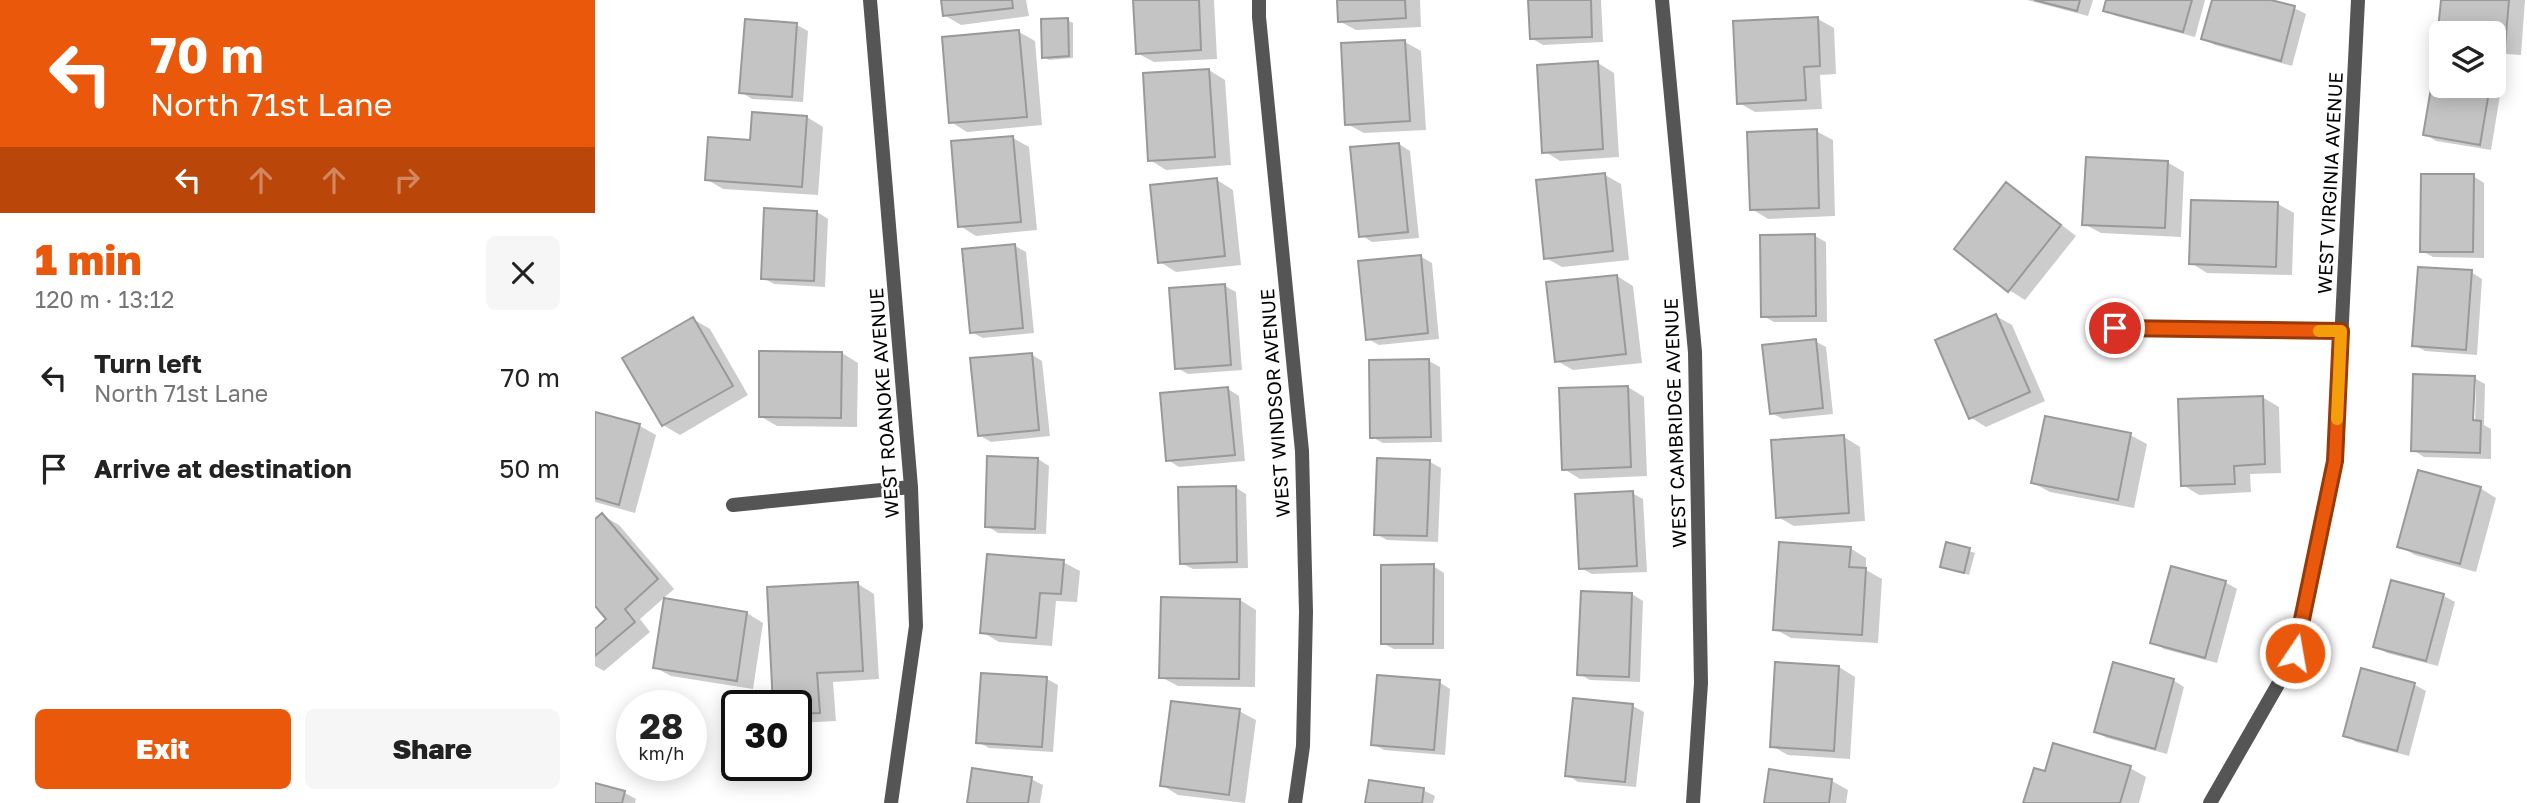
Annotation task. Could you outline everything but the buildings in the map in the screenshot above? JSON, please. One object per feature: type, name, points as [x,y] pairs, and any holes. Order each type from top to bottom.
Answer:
[{"type":"street","name":"WEST ROANOKE AVENUE","points":[[870,0],[911,487],[916,626],[891,803]]},
{"type":"street","name":"WEST WINDSOR AVENUE","points":[[1259,0],[1302,452],[1306,612],[1303,746],[1295,803]]},
{"type":"street","name":"WEST CAMBRIDGE AVENUE","points":[[1662,0],[1695,352],[1701,683],[1693,803]]},
{"type":"street","name":"WEST VIRGINIA AVENUE","points":[[2210,803],[2295,653],[2335,461],[2358,0]]},
{"type":"street","points":[[2115,328],[2341,331]]},
{"type":"street","points":[[733,505],[911,487]]},
{"type":"slow traffic","points":[[2319,331],[2341,331],[2337,419]]},
{"type":"route","points":[[2115,328],[2341,331],[2335,461],[2295,653]]}]
